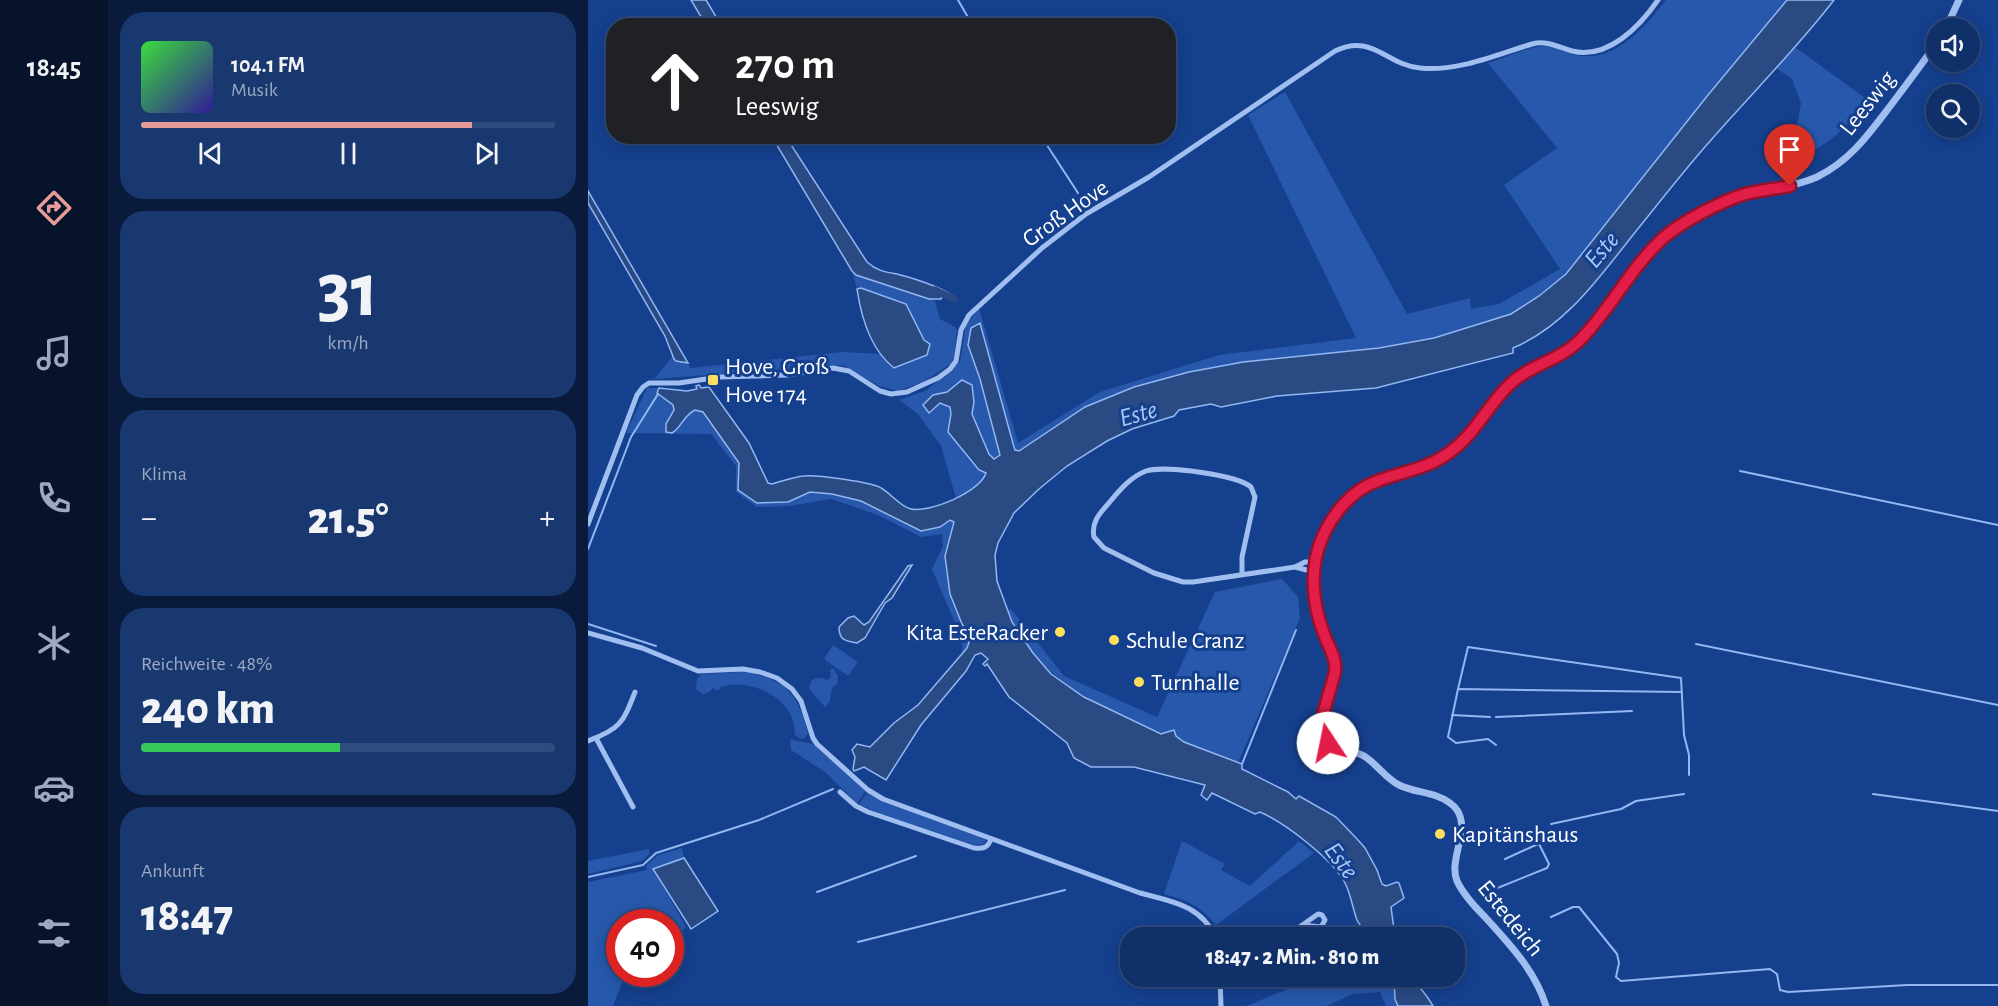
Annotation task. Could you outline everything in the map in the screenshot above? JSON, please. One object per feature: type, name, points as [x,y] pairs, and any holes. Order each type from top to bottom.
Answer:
[{"type":"street","name":"Groß Hove","points":[[588,524],[637,395],[647,384],[688,382],[720,377],[787,375],[837,368],[849,371],[884,393],[908,392],[938,378],[950,369],[957,357],[961,330],[969,315],[1019,268],[1072,224],[1149,177],[1335,51],[1350,45],[1367,46],[1405,65],[1424,69],[1483,60],[1540,42],[1575,51],[1588,51],[1609,45],[1623,37],[1637,26],[1658,0]]},
{"type":"street","points":[[1951,18],[1959,0]]},
{"type":"street","name":"Leeswig","points":[[1359,491],[1374,482],[1429,465],[1452,451],[1510,385],[1528,372],[1559,357],[1582,339],[1655,246],[1671,232],[1737,197],[1802,183],[1846,159],[1869,134],[1926,57]]},
{"type":"street","points":[[1242,574],[1242,557],[1255,497],[1251,487],[1239,480],[1169,469],[1147,471],[1130,480],[1119,491],[1099,515],[1094,525],[1094,537],[1104,548],[1161,577],[1193,582],[1316,562]]},
{"type":"street","name":"Estedeich","points":[[1359,491],[1334,516],[1322,537],[1314,572],[1316,608],[1335,662],[1335,672],[1319,729],[1321,738],[1328,743],[1363,756],[1398,784],[1444,799],[1455,807],[1461,824],[1455,867],[1457,881],[1476,908],[1518,953],[1534,976],[1546,1006]]},
{"type":"street","points":[[1295,567],[1314,572]]},
{"type":"street","points":[[588,633],[642,648],[698,671],[743,669],[777,678],[792,689],[801,701],[817,744],[868,790],[884,799],[1140,893],[1183,904],[1196,912],[1209,927]]},
{"type":"street","points":[[588,741],[614,730],[622,722],[635,692]]},
{"type":"street","points":[[596,738],[633,807]]},
{"type":"street","points":[[840,792],[856,806],[868,812],[974,848],[983,849],[989,845],[991,839]]},
{"type":"street","points":[[1220,987],[1221,1006]]},
{"type":"shaded area","points":[[1666,0],[1787,0],[1708,95],[1566,274],[1539,296],[1511,314],[1434,338],[1379,348],[1243,362],[1189,372],[1134,387],[1019,451],[1014,447],[979,324],[968,345],[980,379],[1000,455],[994,459],[989,454],[972,414],[974,402],[961,380],[947,392],[933,395],[940,403],[950,407],[948,432],[987,473],[978,484],[956,498],[941,446],[918,414],[899,400],[927,390],[960,362],[966,324],[979,308],[1018,443],[1100,392],[1219,355],[1356,338],[1248,115],[1285,92],[1407,314],[1470,298],[1471,309],[1499,304],[1560,269],[1504,185],[1557,148],[1488,63],[1525,50],[1546,46],[1581,56],[1607,53],[1630,39]]},
{"type":"shaded area","points":[[1795,47],[1865,98],[1853,117],[1840,131],[1825,144],[1805,155],[1793,150],[1801,103],[1792,79],[1776,68]]},
{"type":"shaded area","points":[[852,271],[856,275],[935,301],[940,319],[957,330],[954,358],[951,364],[923,382],[898,391],[879,386],[843,365],[654,379],[677,351],[691,368],[843,352],[880,354],[886,362],[930,344],[920,333],[861,288],[857,289]]},
{"type":"shaded area","points":[[647,388],[659,388],[657,393],[673,405],[674,411],[666,424],[677,430],[685,415],[695,410],[703,412],[739,463],[738,490],[788,502],[810,492],[832,494],[940,527],[950,520],[954,522],[948,553],[948,581],[956,608],[971,637],[967,648],[962,652],[962,639],[932,569],[943,546],[942,534],[921,537],[878,515],[831,499],[789,506],[757,507],[736,492],[736,466],[711,434],[626,433]]},
{"type":"shaded area","points":[[1282,579],[1298,597],[1300,618],[1238,763],[1176,737],[1150,729],[1106,708],[1066,684],[1032,653],[1008,610],[1011,609],[1064,676],[1157,717],[1215,592]]},
{"type":"shaded area","points":[[833,645],[858,662],[848,676],[824,659]]},
{"type":"shaded area","points":[[833,668],[838,676],[837,684],[832,688],[830,701],[825,707],[809,689],[813,679],[828,680],[831,676],[830,670]]},
{"type":"shaded area","points":[[744,672],[770,679],[788,690],[804,719],[808,733],[805,738],[801,739],[795,735],[793,720],[789,712],[784,705],[768,693],[739,685],[721,687],[718,691],[713,688],[703,694],[696,689],[697,679],[702,674]]},
{"type":"shaded area","points":[[790,739],[814,745],[866,791],[857,803],[825,772],[791,750]]},
{"type":"shaded area","points":[[867,793],[986,841],[984,844],[975,845],[878,813],[859,804]]},
{"type":"shaded area","points":[[1182,841],[1225,864],[1221,870],[1250,886],[1299,841],[1314,853],[1216,925],[1193,905],[1164,894]]},
{"type":"shaded area","points":[[682,848],[684,858],[653,869],[676,909],[606,909],[606,987],[620,987],[613,1006],[588,1006],[588,882],[647,870],[646,866],[658,855]]},
{"type":"shaded area","points":[[649,849],[649,854],[642,861],[588,874],[588,861]]},
{"type":"shaded area","points":[[1292,987],[1394,987],[1398,1006],[1386,1006],[1380,992],[1353,994],[1326,1006],[1247,1006]]},
{"type":"water","points":[[691,0],[706,0],[717,18],[702,18]]},
{"type":"water","name":"Este","points":[[1787,0],[1834,0],[1803,38],[1694,159],[1591,287],[1563,316],[1531,339],[1513,348],[1513,353],[1376,388],[1277,396],[1221,407],[1211,404],[1179,410],[1174,416],[1132,429],[1107,441],[1067,466],[1014,513],[998,543],[995,555],[997,581],[1012,622],[1033,653],[1051,674],[1084,697],[1161,734],[1174,730],[1176,736],[1184,742],[1242,764],[1242,769],[1288,792],[1296,799],[1299,796],[1336,817],[1365,848],[1382,884],[1386,886],[1399,883],[1404,898],[1391,907],[1394,927],[1362,927],[1357,920],[1348,889],[1340,875],[1308,843],[1270,817],[1260,812],[1255,814],[1212,793],[1207,800],[1201,795],[1205,785],[1134,767],[1091,767],[1074,758],[1067,743],[1009,697],[987,664],[985,666],[983,664],[988,659],[981,653],[975,655],[966,671],[921,725],[886,780],[864,767],[854,771],[855,757],[852,750],[857,744],[870,747],[894,723],[918,705],[967,648],[971,637],[962,624],[950,594],[945,556],[954,522],[950,520],[940,527],[921,531],[861,501],[832,494],[810,492],[788,502],[757,503],[738,490],[739,463],[703,412],[695,410],[675,431],[666,432],[666,424],[674,410],[673,405],[657,393],[659,388],[687,391],[697,389],[696,386],[699,385],[701,388],[709,387],[749,443],[768,483],[772,484],[796,477],[829,477],[877,486],[911,509],[930,508],[965,494],[982,480],[986,473],[979,470],[948,432],[950,407],[940,403],[929,413],[923,405],[933,395],[947,392],[962,380],[972,385],[974,402],[972,414],[989,454],[994,459],[1000,455],[980,379],[968,345],[971,328],[980,323],[1014,447],[1019,451],[1085,407],[1134,387],[1189,372],[1243,362],[1379,348],[1434,338],[1511,314],[1539,296],[1566,274],[1708,95]]},
{"type":"water","points":[[776,144],[791,144],[867,262],[881,271],[935,286],[956,298],[943,293],[941,299],[929,299],[856,275]]},
{"type":"water","points":[[588,191],[688,363],[674,359],[665,336],[588,203]]},
{"type":"water","points":[[861,288],[906,304],[924,340],[930,344],[927,355],[894,368],[886,361],[873,342],[864,321],[857,289]]},
{"type":"water","points":[[912,565],[892,598],[885,603],[865,638],[857,643],[844,639],[840,635],[839,627],[848,618],[854,616],[864,625],[869,622],[908,566]]},
{"type":"water","points":[[684,858],[718,911],[691,929],[684,918],[684,909],[678,909],[653,869]]},
{"type":"water","points":[[1394,987],[1419,987],[1433,1006],[1398,1006]]},
{"type":"waterway","points":[[958,0],[968,18]]},
{"type":"waterway","points":[[1046,144],[1078,193]]},
{"type":"waterway","points":[[935,290],[954,299]]},
{"type":"waterway","points":[[588,549],[631,437],[658,394]]},
{"type":"waterway","points":[[1740,471],[1998,525]]},
{"type":"waterway","points":[[588,624],[656,646]]},
{"type":"waterway","points":[[1242,764],[1296,630]]},
{"type":"waterway","points":[[1696,644],[1998,705]]},
{"type":"waterway","points":[[1458,689],[1468,647],[1681,678],[1689,775]]},
{"type":"waterway","points":[[1496,745],[1488,739],[1456,743],[1448,737],[1458,689],[1682,692]]},
{"type":"waterway","points":[[1496,717],[1632,711]]},
{"type":"waterway","points":[[1452,715],[1490,717]]},
{"type":"waterway","points":[[588,877],[643,865],[656,853],[759,820],[833,789]]},
{"type":"waterway","points":[[1551,824],[1621,809],[1636,801],[1684,794]]},
{"type":"waterway","points":[[1873,794],[1998,811]]},
{"type":"waterway","points":[[1490,891],[1547,868],[1549,864],[1538,842]]},
{"type":"waterway","points":[[1505,859],[1538,844]]},
{"type":"waterway","points":[[817,892],[916,856]]},
{"type":"waterway","points":[[858,942],[1065,890]]},
{"type":"waterway","points":[[1551,917],[1573,907],[1579,907],[1617,954],[1619,963],[1616,977],[1621,981],[1770,969],[1777,974],[1780,990],[1788,992],[1907,985],[1998,985]]},
{"type":"place","name":"Hove, Groß Hove 174","points":[[713,380]]},
{"type":"place","name":"Kita EsteRacker","points":[[1060,632]]},
{"type":"place","name":"Schule Cranz","points":[[1114,640]]},
{"type":"place","name":"Turnhalle","points":[[1139,682]]},
{"type":"place","name":"Kapitänshaus","points":[[1440,834]]},
{"type":"route","points":[[1328,743],[1321,738],[1319,729],[1336,667],[1316,608],[1314,572],[1322,537],[1334,516],[1350,498],[1374,482],[1429,465],[1452,451],[1518,378],[1559,357],[1582,339],[1655,246],[1671,232],[1737,197],[1790,186]]}]
